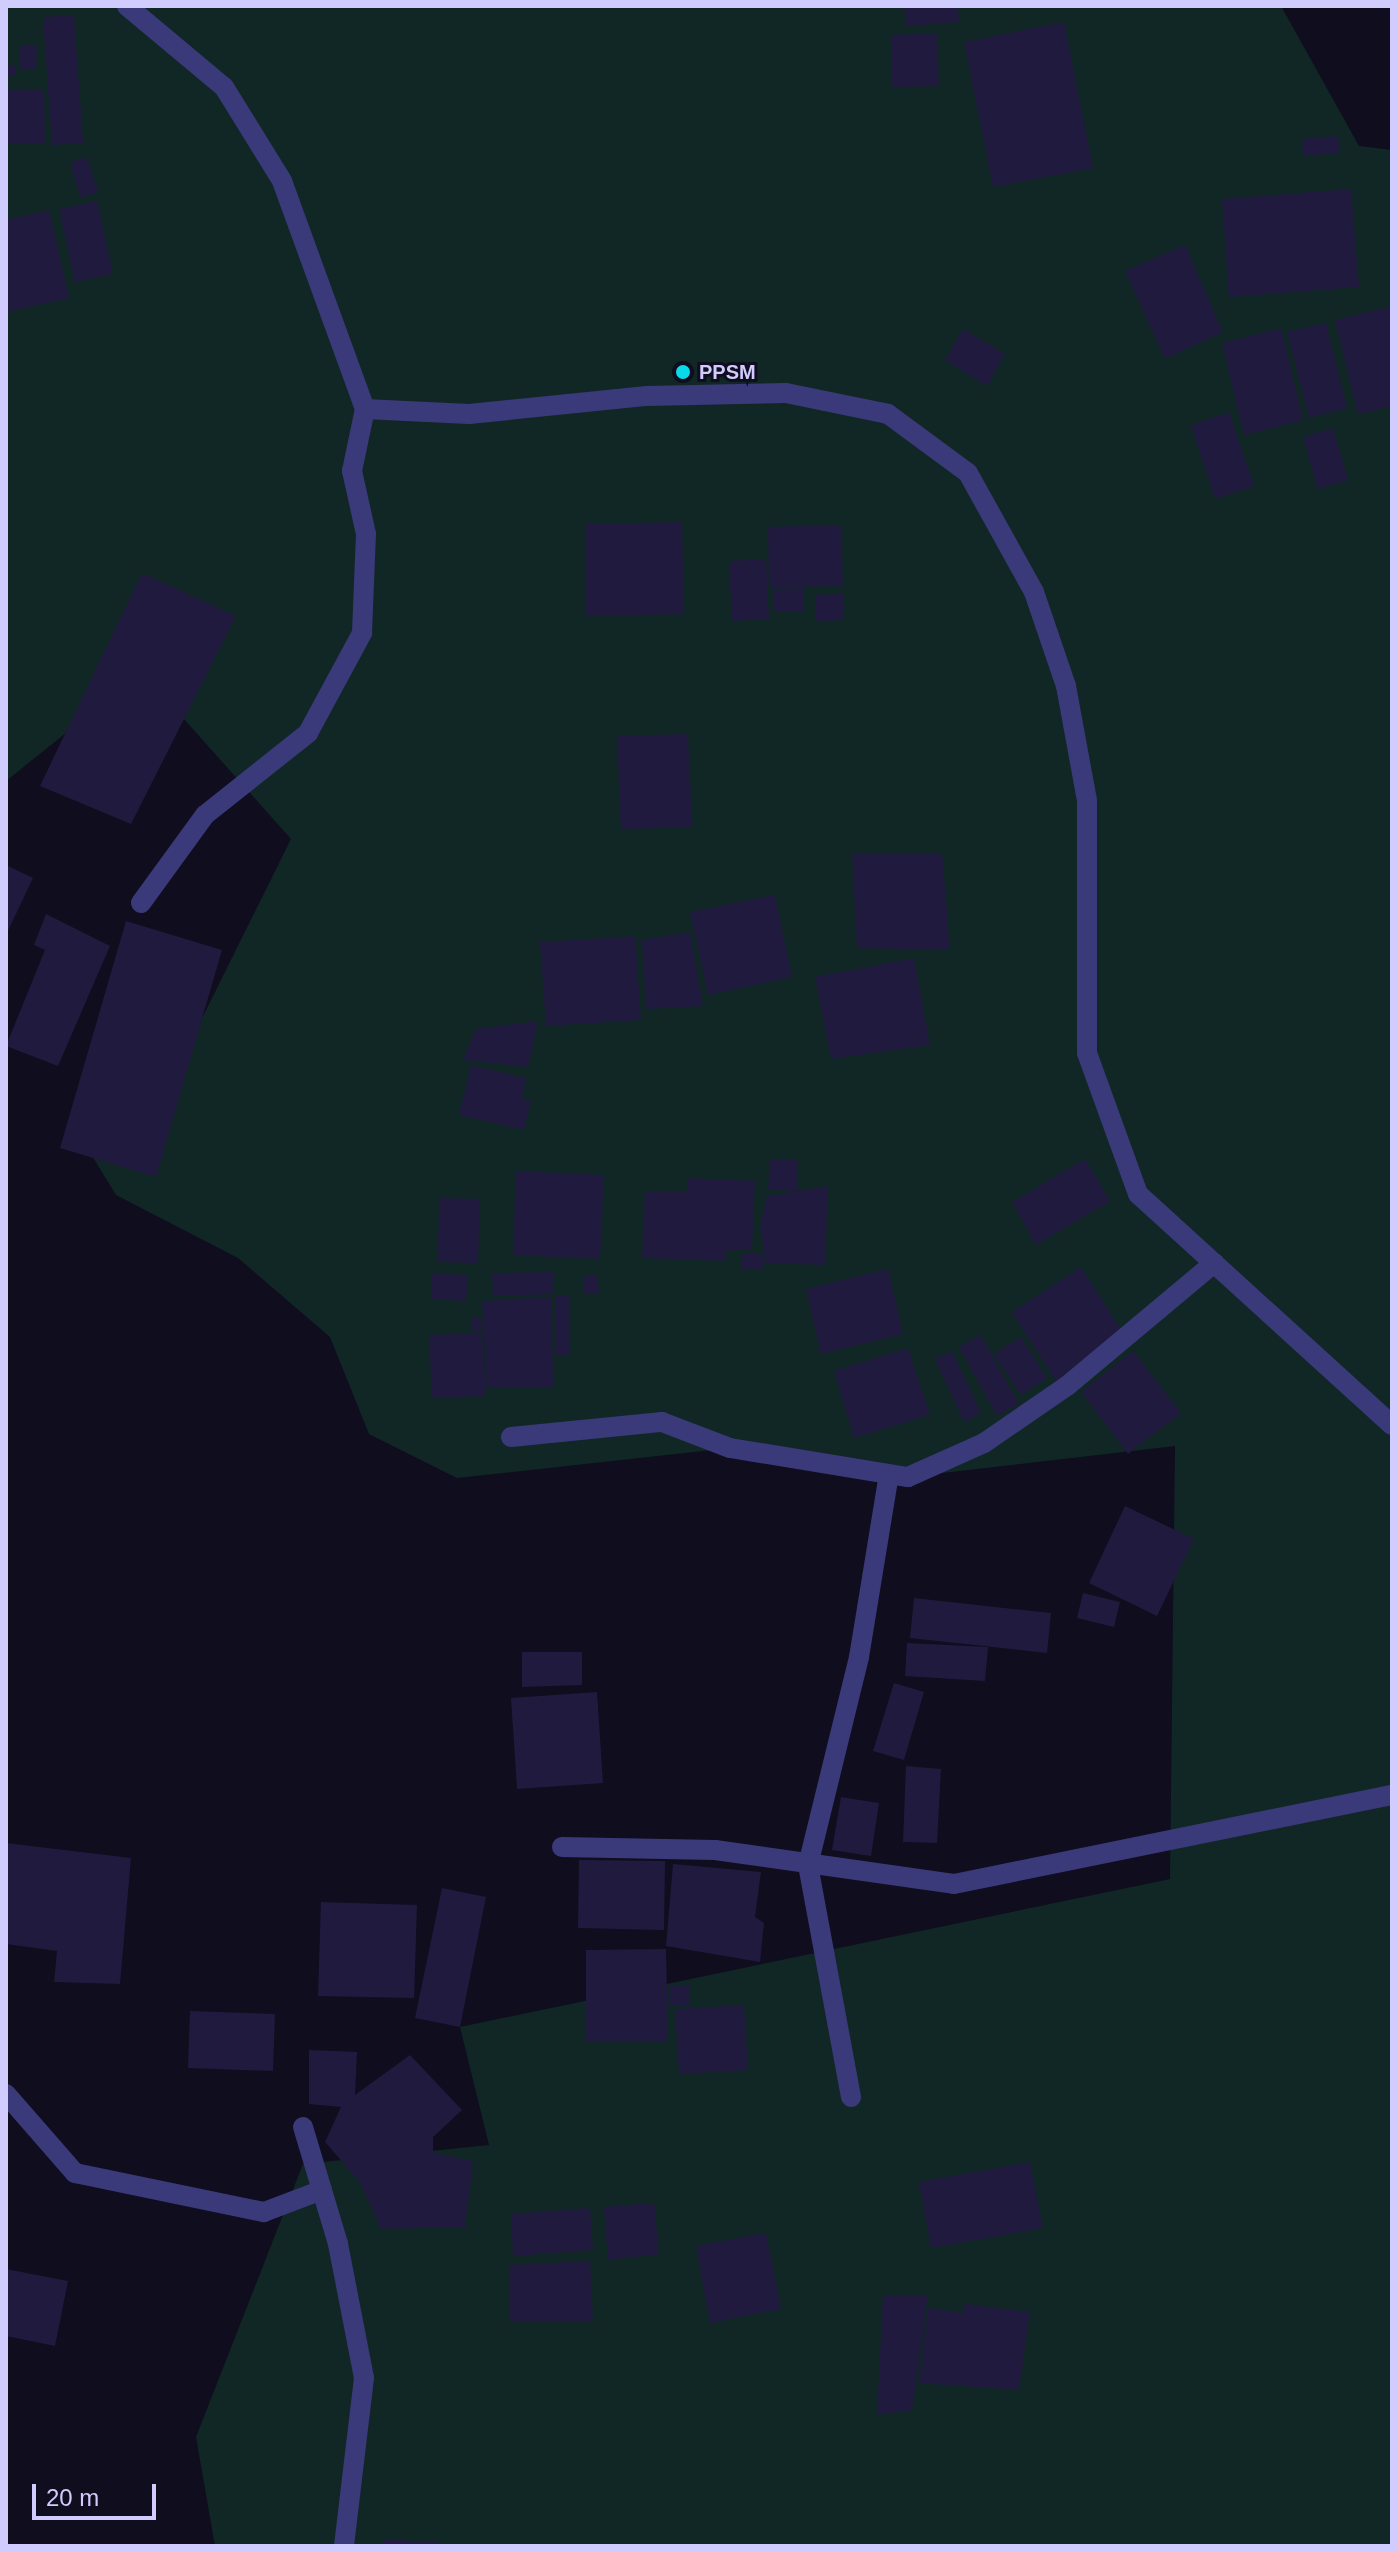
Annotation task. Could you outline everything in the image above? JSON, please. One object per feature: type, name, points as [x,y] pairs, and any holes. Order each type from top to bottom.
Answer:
[{"type":"street","points":[[127,6],[224,87],[282,181],[365,409],[352,471],[366,534],[362,633],[308,733],[205,815],[141,903]]},
{"type":"street","points":[[365,409],[469,414],[647,396],[786,393],[888,414],[968,473],[1034,592],[1066,686],[1087,800],[1083,978],[1099,1100],[1138,1194],[1392,1425]]},
{"type":"street","points":[[511,1437],[662,1422],[730,1448],[908,1477],[984,1443],[1067,1386],[1214,1263]]},
{"type":"street","points":[[851,2097],[808,1865],[859,1657],[889,1474]]},
{"type":"street","points":[[562,1847],[715,1850],[954,1884],[1392,1795]]},
{"type":"street","points":[[6,2094],[75,2173],[264,2212],[322,2190]]},
{"type":"street","points":[[303,2127],[322,2190],[364,2378],[344,2546]]},
{"type":"green space","points":[[6,6],[1281,6],[1359,146],[1392,150],[1392,2546],[215,2546],[196,2437],[303,2164],[489,2145],[460,2027],[1170,1879],[1175,1446],[908,1477],[730,1448],[457,1478],[369,1434],[330,1337],[238,1258],[116,1195],[83,1141],[145,1133],[291,839],[142,672],[6,781]]},
{"type":"building","points":[[904,6],[958,6],[959,22],[906,26]]},
{"type":"building","points":[[74,15],[83,143],[52,145],[43,17]]},
{"type":"building","points":[[1064,22],[1093,168],[993,187],[964,42]]},
{"type":"building","points":[[937,33],[939,86],[892,87],[891,35]]},
{"type":"building","points":[[19,46],[37,46],[36,69],[19,69]]},
{"type":"building","points":[[6,66],[16,66],[16,75],[6,75]]},
{"type":"building","points":[[44,89],[45,143],[6,144],[6,90]]},
{"type":"building","points":[[1338,136],[1340,153],[1303,156],[1302,139]]},
{"type":"building","points":[[87,157],[98,192],[81,198],[70,163]]},
{"type":"building","points":[[1351,189],[1359,287],[1229,297],[1222,199]]},
{"type":"building","points":[[97,201],[113,274],[75,282],[59,209]]},
{"type":"building","points":[[49,210],[69,298],[6,312],[6,220]]},
{"type":"building","points":[[1185,245],[1223,332],[1165,359],[1125,271]]},
{"type":"building","points":[[1392,306],[1392,406],[1358,414],[1335,320]]},
{"type":"building","points":[[1326,323],[1347,408],[1309,418],[1287,332]]},
{"type":"building","points":[[1281,328],[1303,420],[1244,435],[1222,343]]},
{"type":"building","points":[[963,329],[1005,354],[987,386],[945,360]]},
{"type":"building","points":[[1229,412],[1254,486],[1215,499],[1191,425]]},
{"type":"building","points":[[1333,428],[1348,480],[1318,489],[1303,437]]},
{"type":"building","points":[[682,522],[684,614],[586,616],[585,524]]},
{"type":"building","points":[[841,525],[843,586],[769,587],[768,527]]},
{"type":"building","points":[[766,559],[769,619],[732,621],[729,561]]},
{"type":"building","points":[[142,573],[236,616],[131,824],[40,786]]},
{"type":"building","points":[[803,588],[804,611],[774,612],[773,589]]},
{"type":"building","points":[[843,594],[844,620],[816,621],[815,595]]},
{"type":"building","points":[[688,734],[692,827],[621,829],[617,736]]},
{"type":"building","points":[[852,853],[942,853],[950,950],[857,948]]},
{"type":"building","points":[[6,865],[33,878],[6,935]]},
{"type":"building","points":[[775,895],[792,977],[708,995],[690,912]]},
{"type":"building","points":[[46,914],[110,946],[58,1066],[6,1046],[45,950],[34,945]]},
{"type":"building","points":[[126,921],[222,950],[156,1177],[60,1148]]},
{"type":"building","points":[[690,932],[703,1006],[646,1009],[642,940]]},
{"type":"building","points":[[635,936],[641,1020],[546,1026],[540,942]]},
{"type":"building","points":[[914,958],[930,1045],[831,1059],[815,977]]},
{"type":"building","points":[[538,1021],[528,1067],[463,1060],[476,1029]]},
{"type":"building","points":[[471,1065],[526,1078],[522,1099],[531,1101],[524,1130],[459,1115]]},
{"type":"building","points":[[770,1159],[798,1160],[797,1191],[768,1189]]},
{"type":"building","points":[[1085,1159],[1110,1201],[1036,1245],[1012,1202]]},
{"type":"building","points":[[516,1171],[604,1175],[600,1259],[513,1255]]},
{"type":"building","points":[[688,1178],[755,1181],[752,1249],[726,1251],[726,1261],[642,1258],[645,1191],[688,1192]]},
{"type":"building","points":[[828,1186],[825,1265],[766,1263],[760,1226],[767,1196]]},
{"type":"building","points":[[440,1198],[480,1199],[478,1263],[437,1262]]},
{"type":"building","points":[[741,1254],[763,1254],[764,1269],[741,1270]]},
{"type":"building","points":[[1081,1267],[1125,1336],[1056,1381],[1012,1312]]},
{"type":"building","points":[[888,1269],[903,1334],[821,1354],[806,1289]]},
{"type":"building","points":[[553,1272],[553,1294],[493,1296],[492,1273]]},
{"type":"building","points":[[432,1273],[468,1275],[466,1301],[431,1299]]},
{"type":"building","points":[[597,1275],[599,1294],[584,1294],[583,1276]]},
{"type":"building","points":[[555,1295],[569,1295],[569,1355],[555,1355]]},
{"type":"building","points":[[552,1297],[553,1387],[487,1387],[482,1301]]},
{"type":"building","points":[[471,1317],[482,1317],[482,1332],[471,1332]]},
{"type":"building","points":[[482,1333],[486,1396],[432,1398],[429,1335]]},
{"type":"building","points":[[981,1335],[1019,1404],[997,1416],[959,1347]]},
{"type":"building","points":[[1021,1337],[1047,1378],[1021,1395],[994,1354]]},
{"type":"building","points":[[908,1348],[930,1415],[854,1438],[834,1371]]},
{"type":"building","points":[[952,1351],[981,1413],[964,1422],[935,1359]]},
{"type":"building","points":[[1133,1351],[1181,1413],[1128,1454],[1081,1392]]},
{"type":"building","points":[[1125,1506],[1194,1539],[1157,1616],[1089,1583]]},
{"type":"building","points":[[1083,1593],[1120,1602],[1114,1627],[1077,1618]]},
{"type":"building","points":[[914,1598],[1051,1613],[1047,1653],[910,1638]]},
{"type":"building","points":[[907,1643],[988,1647],[985,1681],[905,1676]]},
{"type":"building","points":[[522,1652],[582,1652],[582,1685],[522,1687]]},
{"type":"building","points":[[894,1683],[924,1692],[904,1760],[873,1751]]},
{"type":"building","points":[[597,1692],[603,1783],[517,1789],[511,1698]]},
{"type":"building","points":[[906,1766],[941,1769],[937,1843],[903,1842]]},
{"type":"building","points":[[841,1797],[879,1803],[871,1856],[832,1850]]},
{"type":"building","points":[[6,1843],[131,1858],[120,1984],[54,1982],[57,1951],[6,1944]]},
{"type":"building","points":[[579,1860],[665,1861],[664,1930],[578,1928]]},
{"type":"building","points":[[673,1864],[761,1872],[755,1917],[764,1923],[760,1962],[666,1946]]},
{"type":"building","points":[[442,1888],[486,1897],[460,2027],[415,2018]]},
{"type":"building","points":[[321,1902],[417,1905],[414,1998],[318,1996]]},
{"type":"building","points":[[666,1949],[668,2041],[586,2042],[586,1950]]},
{"type":"building","points":[[670,1986],[689,1986],[689,2005],[670,2005]]},
{"type":"building","points":[[744,2005],[748,2070],[679,2074],[675,2009]]},
{"type":"building","points":[[190,2011],[275,2014],[273,2071],[188,2068]]},
{"type":"building","points":[[309,2050],[357,2052],[355,2095],[410,2055],[462,2110],[433,2137],[433,2153],[473,2161],[465,2227],[381,2229],[360,2182],[325,2142],[341,2107],[309,2104]]},
{"type":"building","points":[[1030,2162],[1043,2228],[931,2248],[919,2182]]},
{"type":"building","points":[[654,2203],[659,2254],[608,2260],[604,2207]]},
{"type":"building","points":[[590,2208],[593,2250],[513,2256],[511,2214]]},
{"type":"building","points":[[766,2233],[781,2309],[710,2323],[696,2246]]},
{"type":"building","points":[[590,2261],[593,2322],[510,2322],[509,2265]]},
{"type":"building","points":[[6,2269],[68,2281],[55,2346],[6,2336]]},
{"type":"building","points":[[928,2295],[912,2410],[877,2415],[883,2296]]},
{"type":"building","points":[[964,2304],[1030,2312],[1019,2390],[919,2383],[928,2308],[963,2313]]},
{"type":"building","points":[[384,2539],[460,2544],[460,2546],[383,2546]]},
{"type":"place","name":"PPSM","points":[[683,372]]}]
